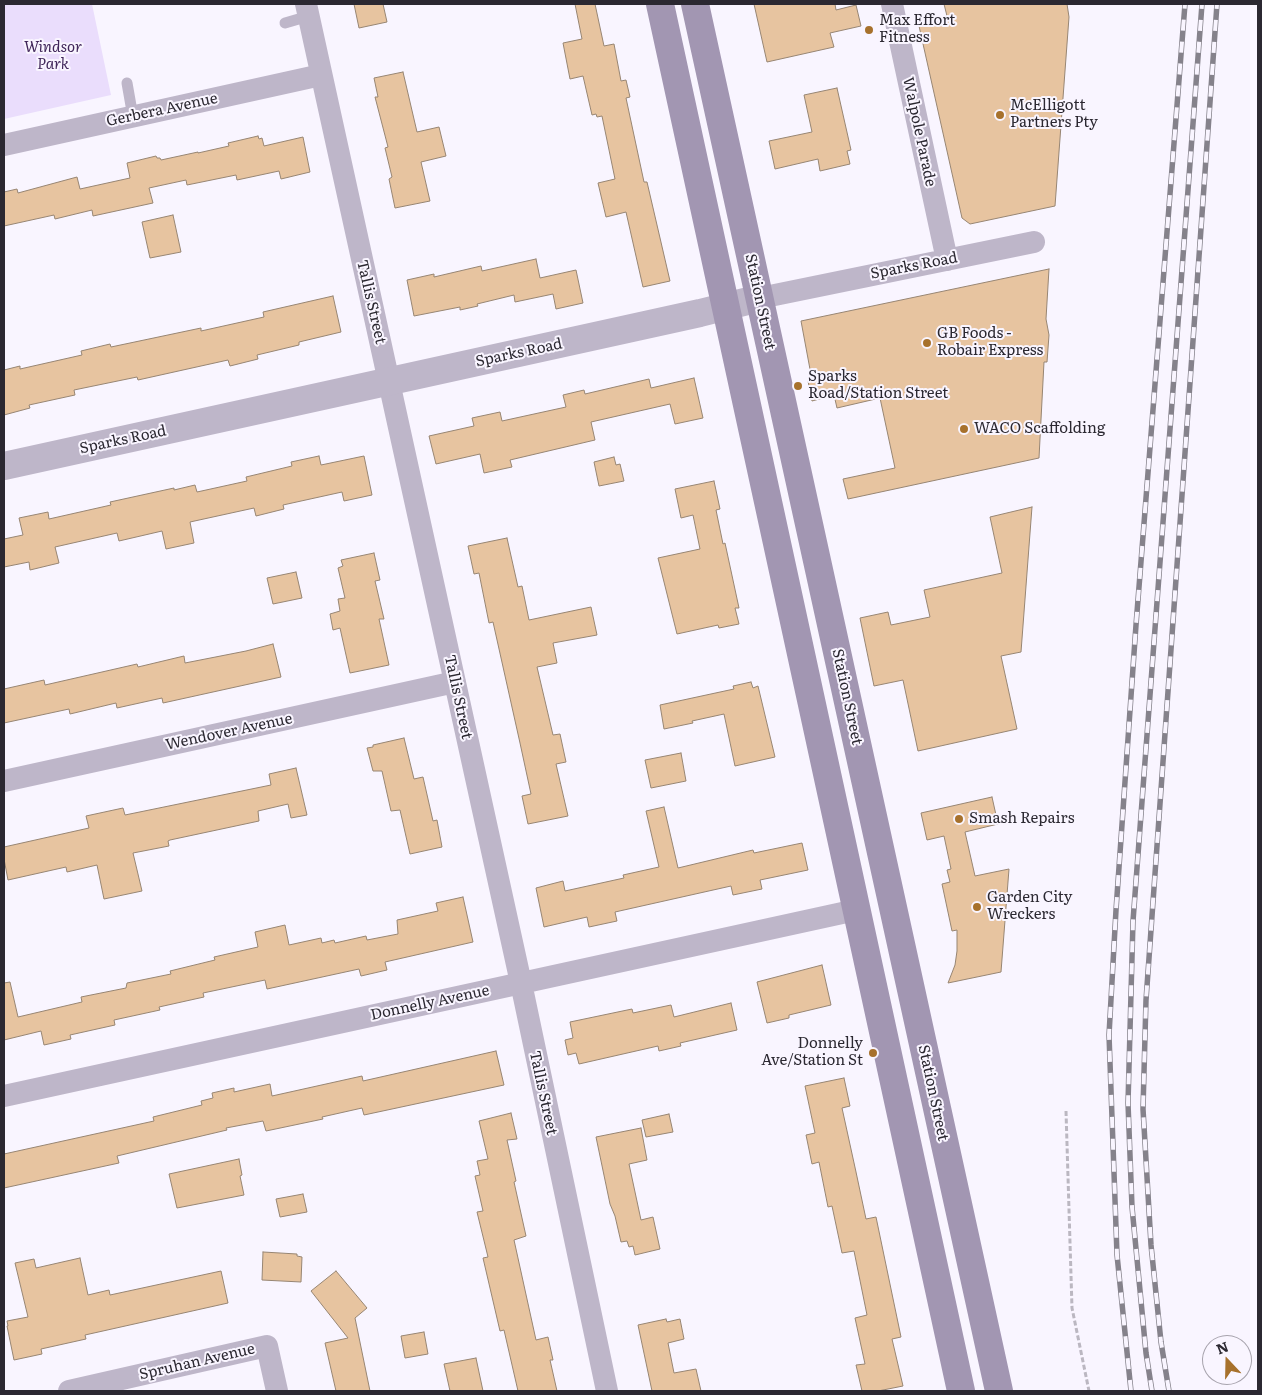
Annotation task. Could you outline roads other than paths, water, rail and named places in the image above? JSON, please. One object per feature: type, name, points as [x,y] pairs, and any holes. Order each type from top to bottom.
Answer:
[{"type":"main road","points":[[660,4],[961,1391]]},
{"type":"main road","name":"Station Street","points":[[695,4],[999,1391]]},
{"type":"street","name":"Walpole Parade","points":[[892,4],[947,260]]},
{"type":"street","name":"Tallis Street","points":[[307,10],[521,983],[607,1391]]},
{"type":"street","name":"Gerbera Avenue","points":[[4,145],[321,75]]},
{"type":"street","name":"Sparks Road","points":[[4,466],[389,382],[760,298],[1034,242]]},
{"type":"street","name":"Wendover Avenue","points":[[4,781],[455,682]]},
{"type":"street","name":"Donnelly Avenue","points":[[4,1096],[856,910]]},
{"type":"street","name":"Spruhan Avenue","points":[[69,1391],[267,1346],[277,1391]]},
{"type":"lane","points":[[285,23],[307,10]]},
{"type":"lane","points":[[127,83],[133,117]]},
{"type":"railway","points":[[1131,1391],[1117,1255],[1109,1035],[1136,625],[1185,4]]},
{"type":"railway","points":[[1152,1391],[1146,1353],[1132,1207],[1128,1103],[1133,921],[1202,4]]},
{"type":"railway","points":[[1169,1391],[1161,1342],[1151,1245],[1143,1109],[1146,1000],[1217,4]]},
{"type":"place","name":"Max Effort Fitness","points":[[869,30]]},
{"type":"place","name":"McElligott Partners Pty","points":[[1000,115]]},
{"type":"place","name":"GB Foods - Robair Express","points":[[927,343]]},
{"type":"place","name":"Sparks Road/Station Street","points":[[798,386]]},
{"type":"place","name":"WACO Scaffolding","points":[[964,429]]},
{"type":"place","name":"Smash Repairs","points":[[959,819]]},
{"type":"place","name":"Garden City Wreckers","points":[[977,907]]},
{"type":"place","name":"Donnelly Ave/Station St","points":[[873,1053]]},
{"type":"park label","name":"Windsor Park","points":[[53,56]]}]
